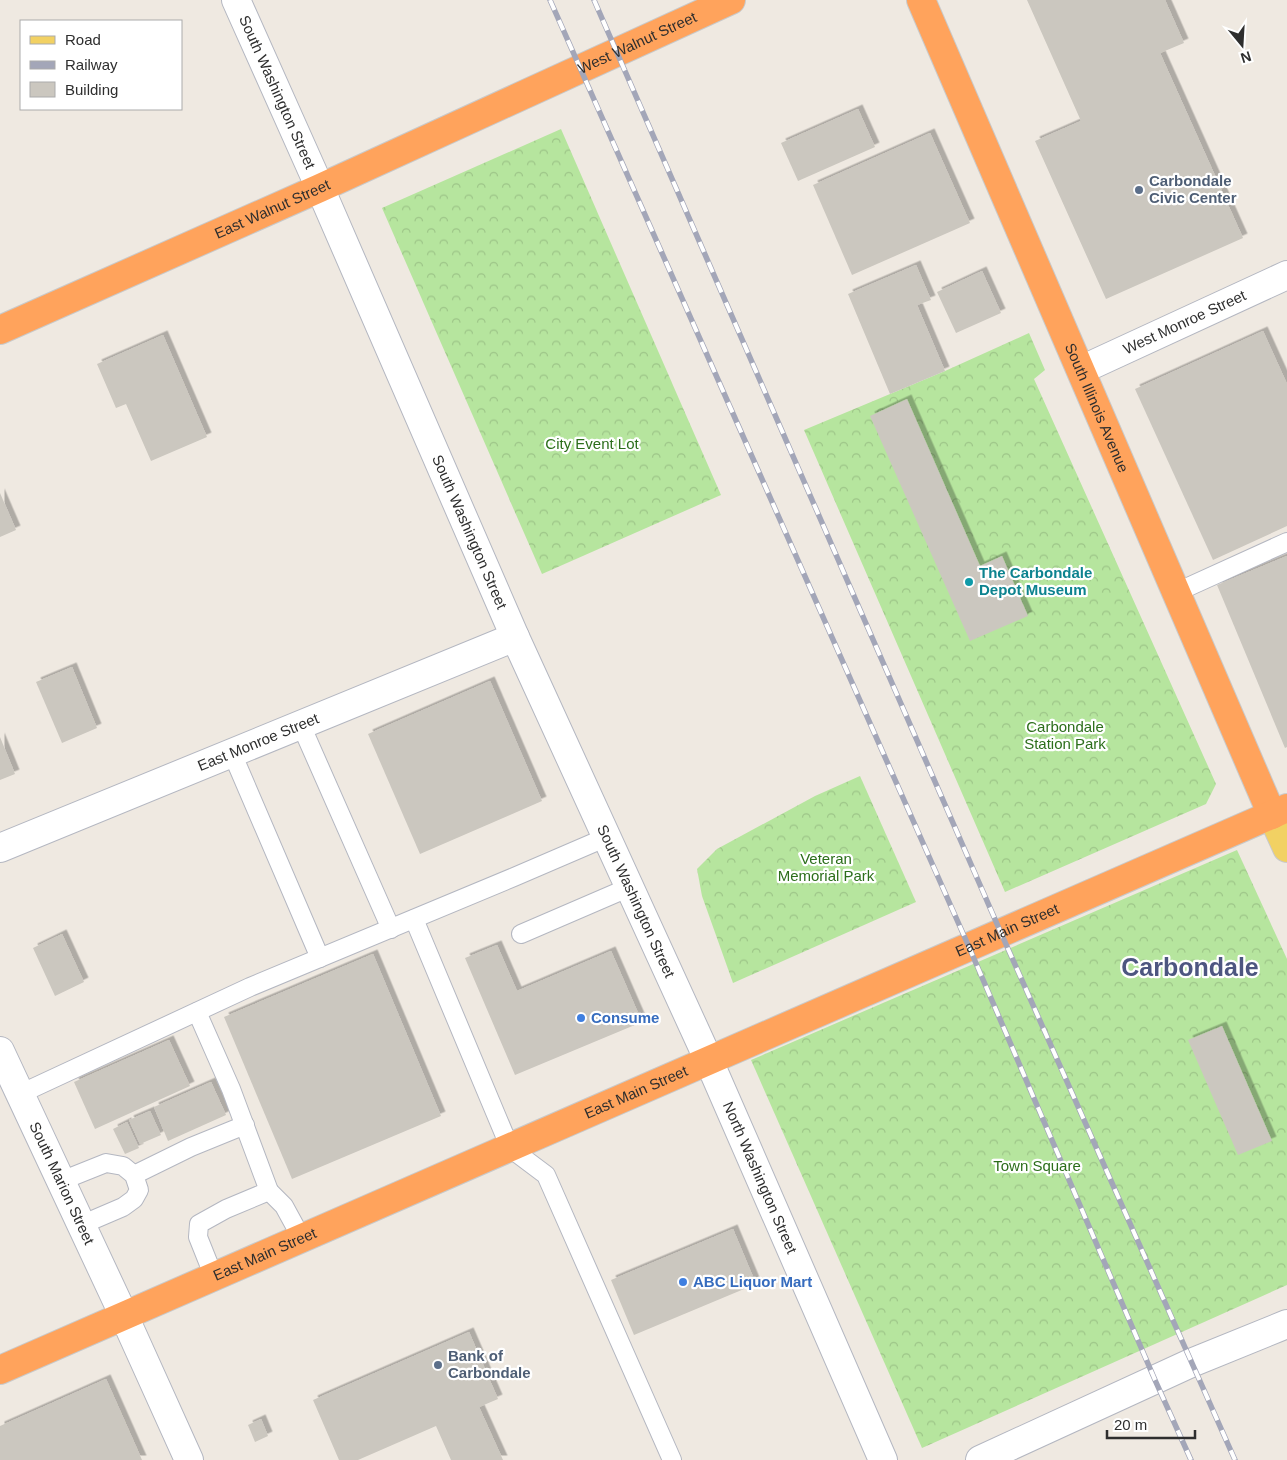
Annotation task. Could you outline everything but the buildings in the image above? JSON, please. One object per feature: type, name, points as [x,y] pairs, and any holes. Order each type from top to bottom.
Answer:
[{"type":"highway","name":"West Walnut Street","points":[[543,87],[731,0]]},
{"type":"highway","name":"South Illinois Avenue","points":[[921,0],[1177,592],[1280,811]]},
{"type":"highway","name":"East Walnut Street","points":[[0,330],[543,87]]},
{"type":"highway","name":"East Main Street","points":[[0,1370],[1280,811]]},
{"type":"main road","points":[[1280,811],[1287,848]]},
{"type":"street","name":"South Washington Street","points":[[236,0],[320,188],[515,637],[709,1061]]},
{"type":"street","name":"West Monroe Street","points":[[1081,370],[1287,276]]},
{"type":"street","name":"East Monroe Street","points":[[0,848],[515,637]]},
{"type":"street","name":"South Marion Street","points":[[0,1051],[189,1460]]},
{"type":"street","name":"North Washington Street","points":[[709,1061],[883,1460]]},
{"type":"street","points":[[980,1460],[1191,1364],[1287,1324]]},
{"type":"lane","points":[[1177,592],[1287,542]]},
{"type":"lane","points":[[301,725],[391,929]]},
{"type":"lane","points":[[232,753],[320,958]]},
{"type":"lane","points":[[20,1094],[250,987],[391,929],[607,836]]},
{"type":"lane","points":[[521,934],[630,887]]},
{"type":"lane","points":[[414,919],[510,1148],[546,1176],[672,1460]]},
{"type":"lane","points":[[197,1012],[231,1089],[269,1191],[284,1206],[302,1238]]},
{"type":"lane","points":[[134,1175],[191,1147],[245,1125]]},
{"type":"lane","points":[[61,1181],[106,1163],[123,1166],[134,1175],[139,1190],[134,1199],[123,1207],[81,1225]]},
{"type":"lane","points":[[214,1277],[198,1237],[199,1224],[226,1209],[269,1191]]},
{"type":"green space","name":"City Event Lot","points":[[561,129],[721,495],[542,574],[382,208]]},
{"type":"green space","name":"Carbondale Station Park","points":[[1029,333],[1045,370],[1034,379],[1216,784],[1206,804],[1005,892],[804,430],[945,371]]},
{"type":"green space","name":"Veteran Memorial Park","points":[[860,776],[916,902],[733,983],[702,896],[697,869],[717,849],[815,796]]},
{"type":"green space","name":"Town Square","points":[[1237,850],[1287,959],[1287,1285],[922,1448],[751,1060]]},
{"type":"railway","points":[[550,0],[969,947],[1191,1460]]},
{"type":"railway","points":[[594,0],[1001,933],[1235,1460]]},
{"type":"place","name":"Carbondale Civic Center","points":[[1139,190]]},
{"type":"place","name":"The Carbondale Depot Museum","points":[[969,582]]},
{"type":"place","name":"Consume","points":[[581,1018]]},
{"type":"place","name":"ABC Liquor Mart","points":[[683,1282]]},
{"type":"place","name":"Bank of Carbondale","points":[[438,1365]]},
{"type":"district","name":"Carbondale","points":[[1190,967]]}]
